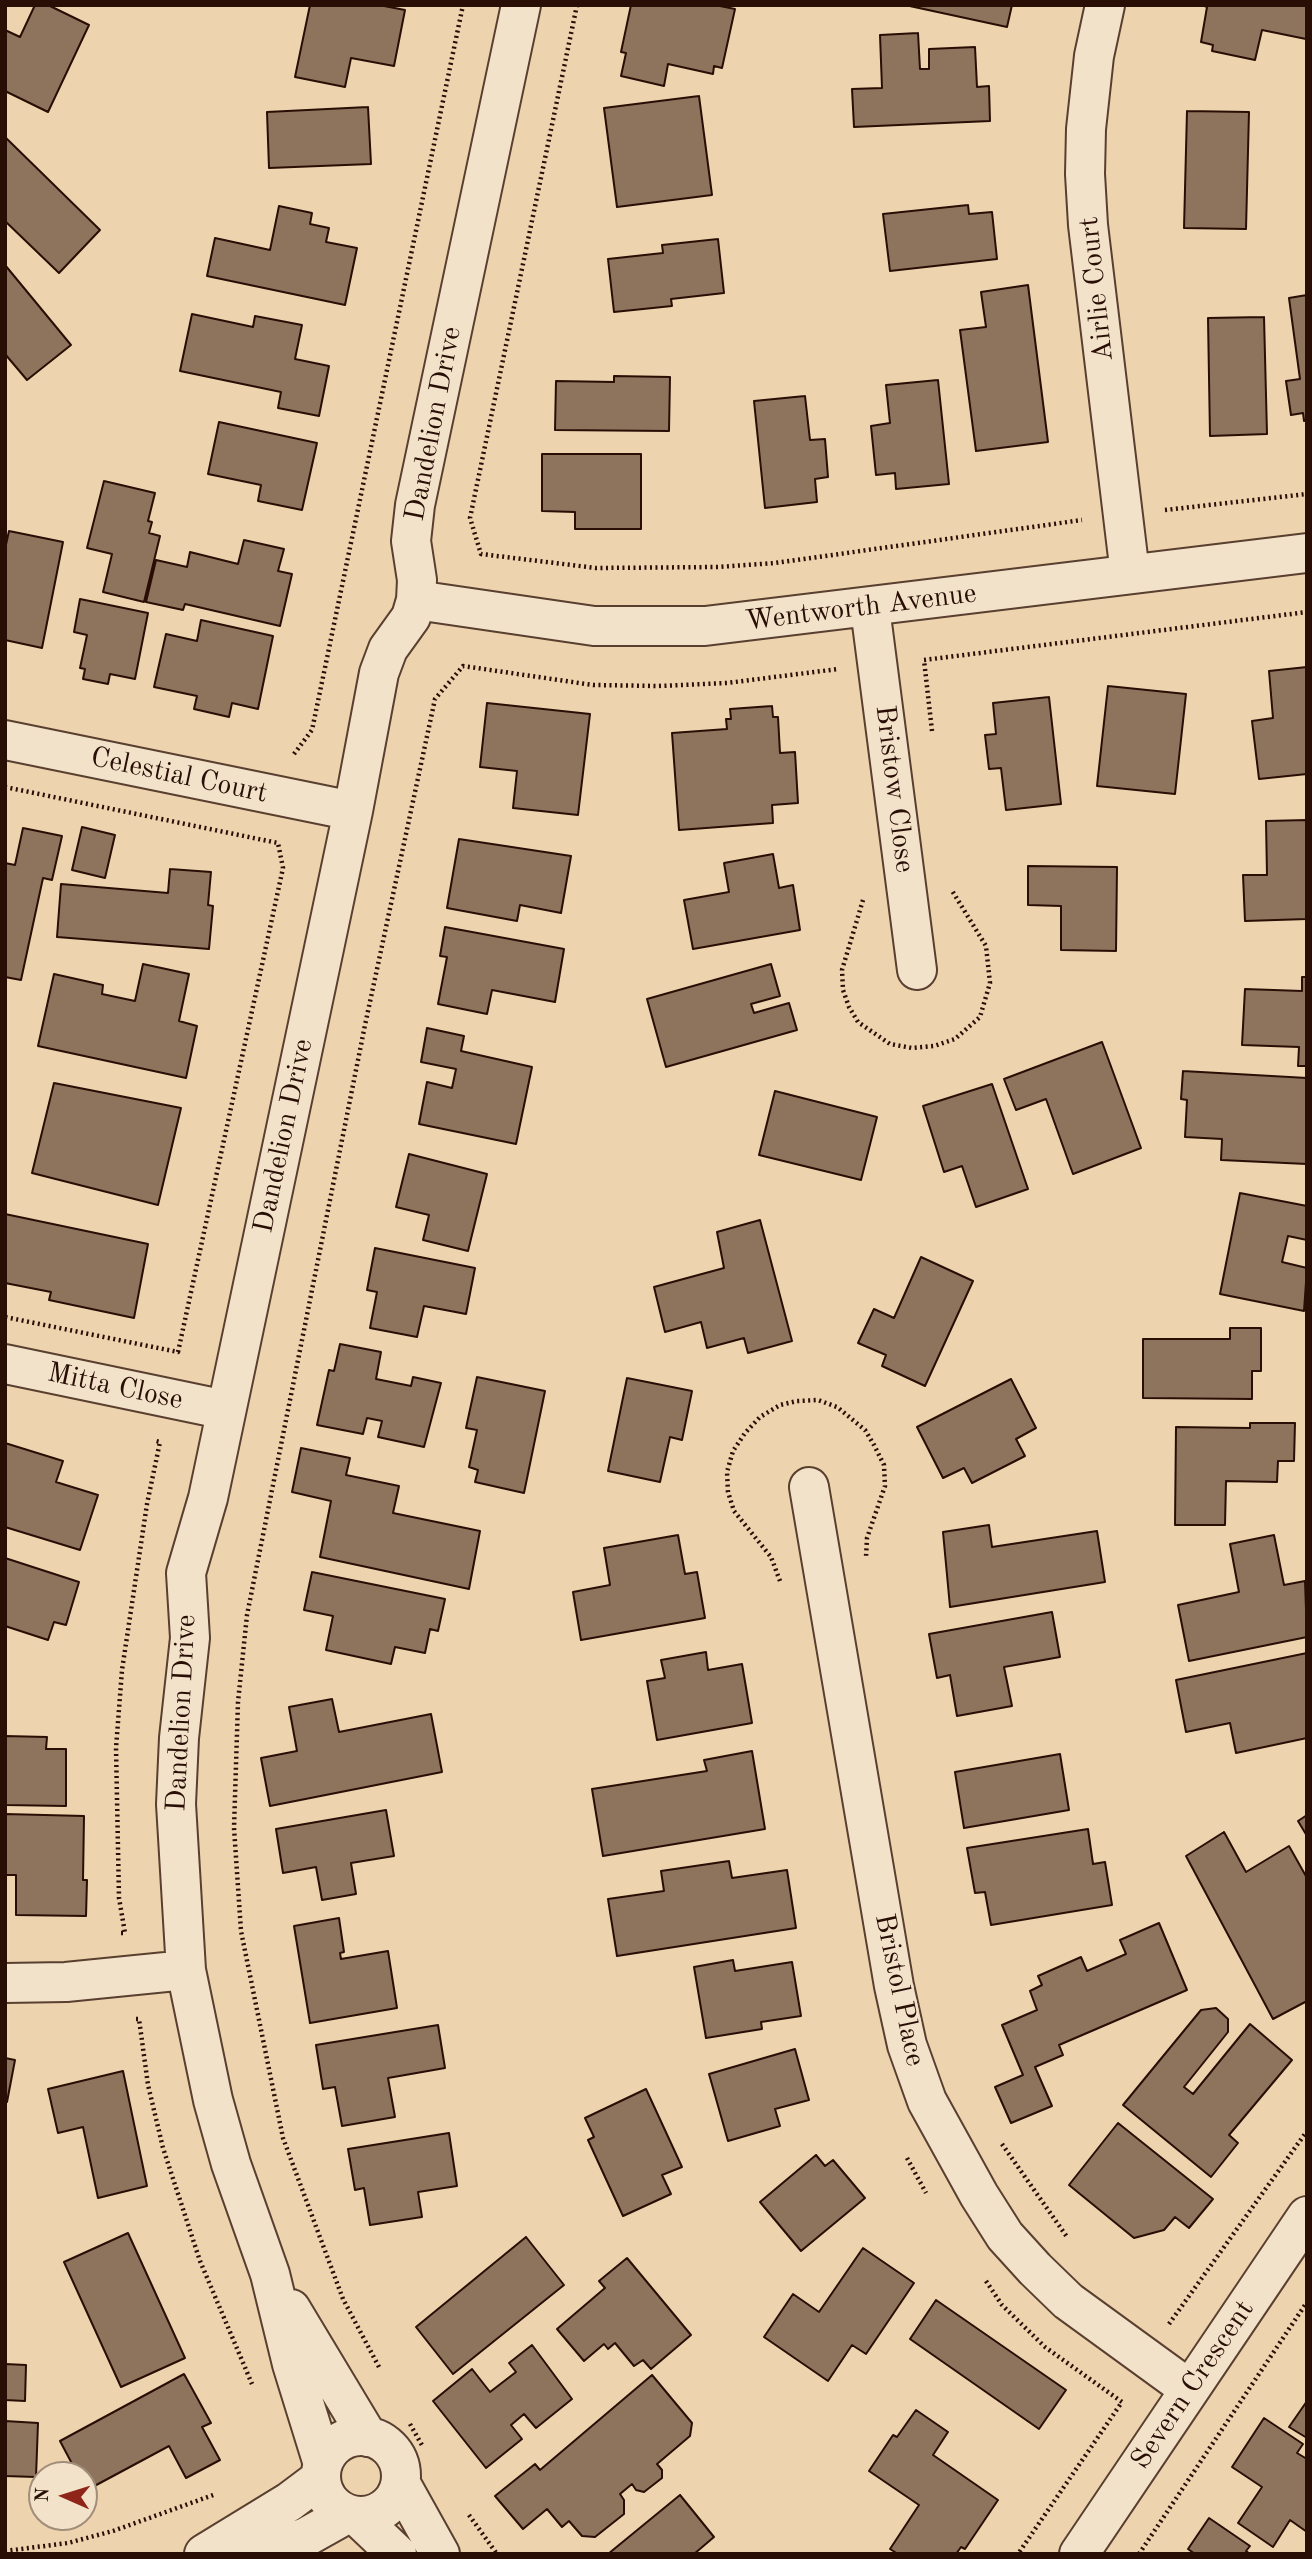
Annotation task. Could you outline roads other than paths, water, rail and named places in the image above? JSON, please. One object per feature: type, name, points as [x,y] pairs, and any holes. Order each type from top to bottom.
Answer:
[{"type":"street","name":"Dandelion Drive","points":[[322,2471],[270,2274],[231,2164],[213,2100],[186,1970],[176,1804],[179,1738],[190,1638],[186,1573],[208,1498],[353,811],[379,673],[388,649],[411,617],[416,600],[417,580],[411,541],[415,505],[521,5]]},
{"type":"street","name":"Airlie Court","points":[[1105,5],[1094,56],[1086,129],[1086,187],[1089,239],[1130,574]]},
{"type":"street","name":"Wentworth Avenue","points":[[416,600],[552,622],[637,628],[728,625],[1307,553]]},
{"type":"street","name":"Bristow Close","points":[[870,608],[917,970]]},
{"type":"street","name":"Celestial Court","points":[[5,740],[353,811]]},
{"type":"street","name":"Mitta Close","points":[[5,1364],[226,1410]]},
{"type":"street","name":"Bristol Place","points":[[809,1488],[894,1986],[907,2045],[927,2101],[1005,2236],[1035,2269],[1068,2301],[1189,2389]]},
{"type":"street","points":[[5,1983],[66,1982],[186,1970]]},
{"type":"street","name":"Severn Crescent","points":[[1079,2554],[1307,2216]]},
{"type":"street","name":"Dandelion Drive","points":[[270,2274],[368,2437]]},
{"type":"street","points":[[204,2554],[322,2471],[336,2445],[345,2440],[368,2437],[390,2448],[397,2459],[401,2484],[439,2554]]},
{"type":"street","points":[[322,2471],[329,2499],[397,2554]]},
{"type":"street","points":[[262,2554],[352,2515],[382,2511],[397,2495],[401,2484]]}]
